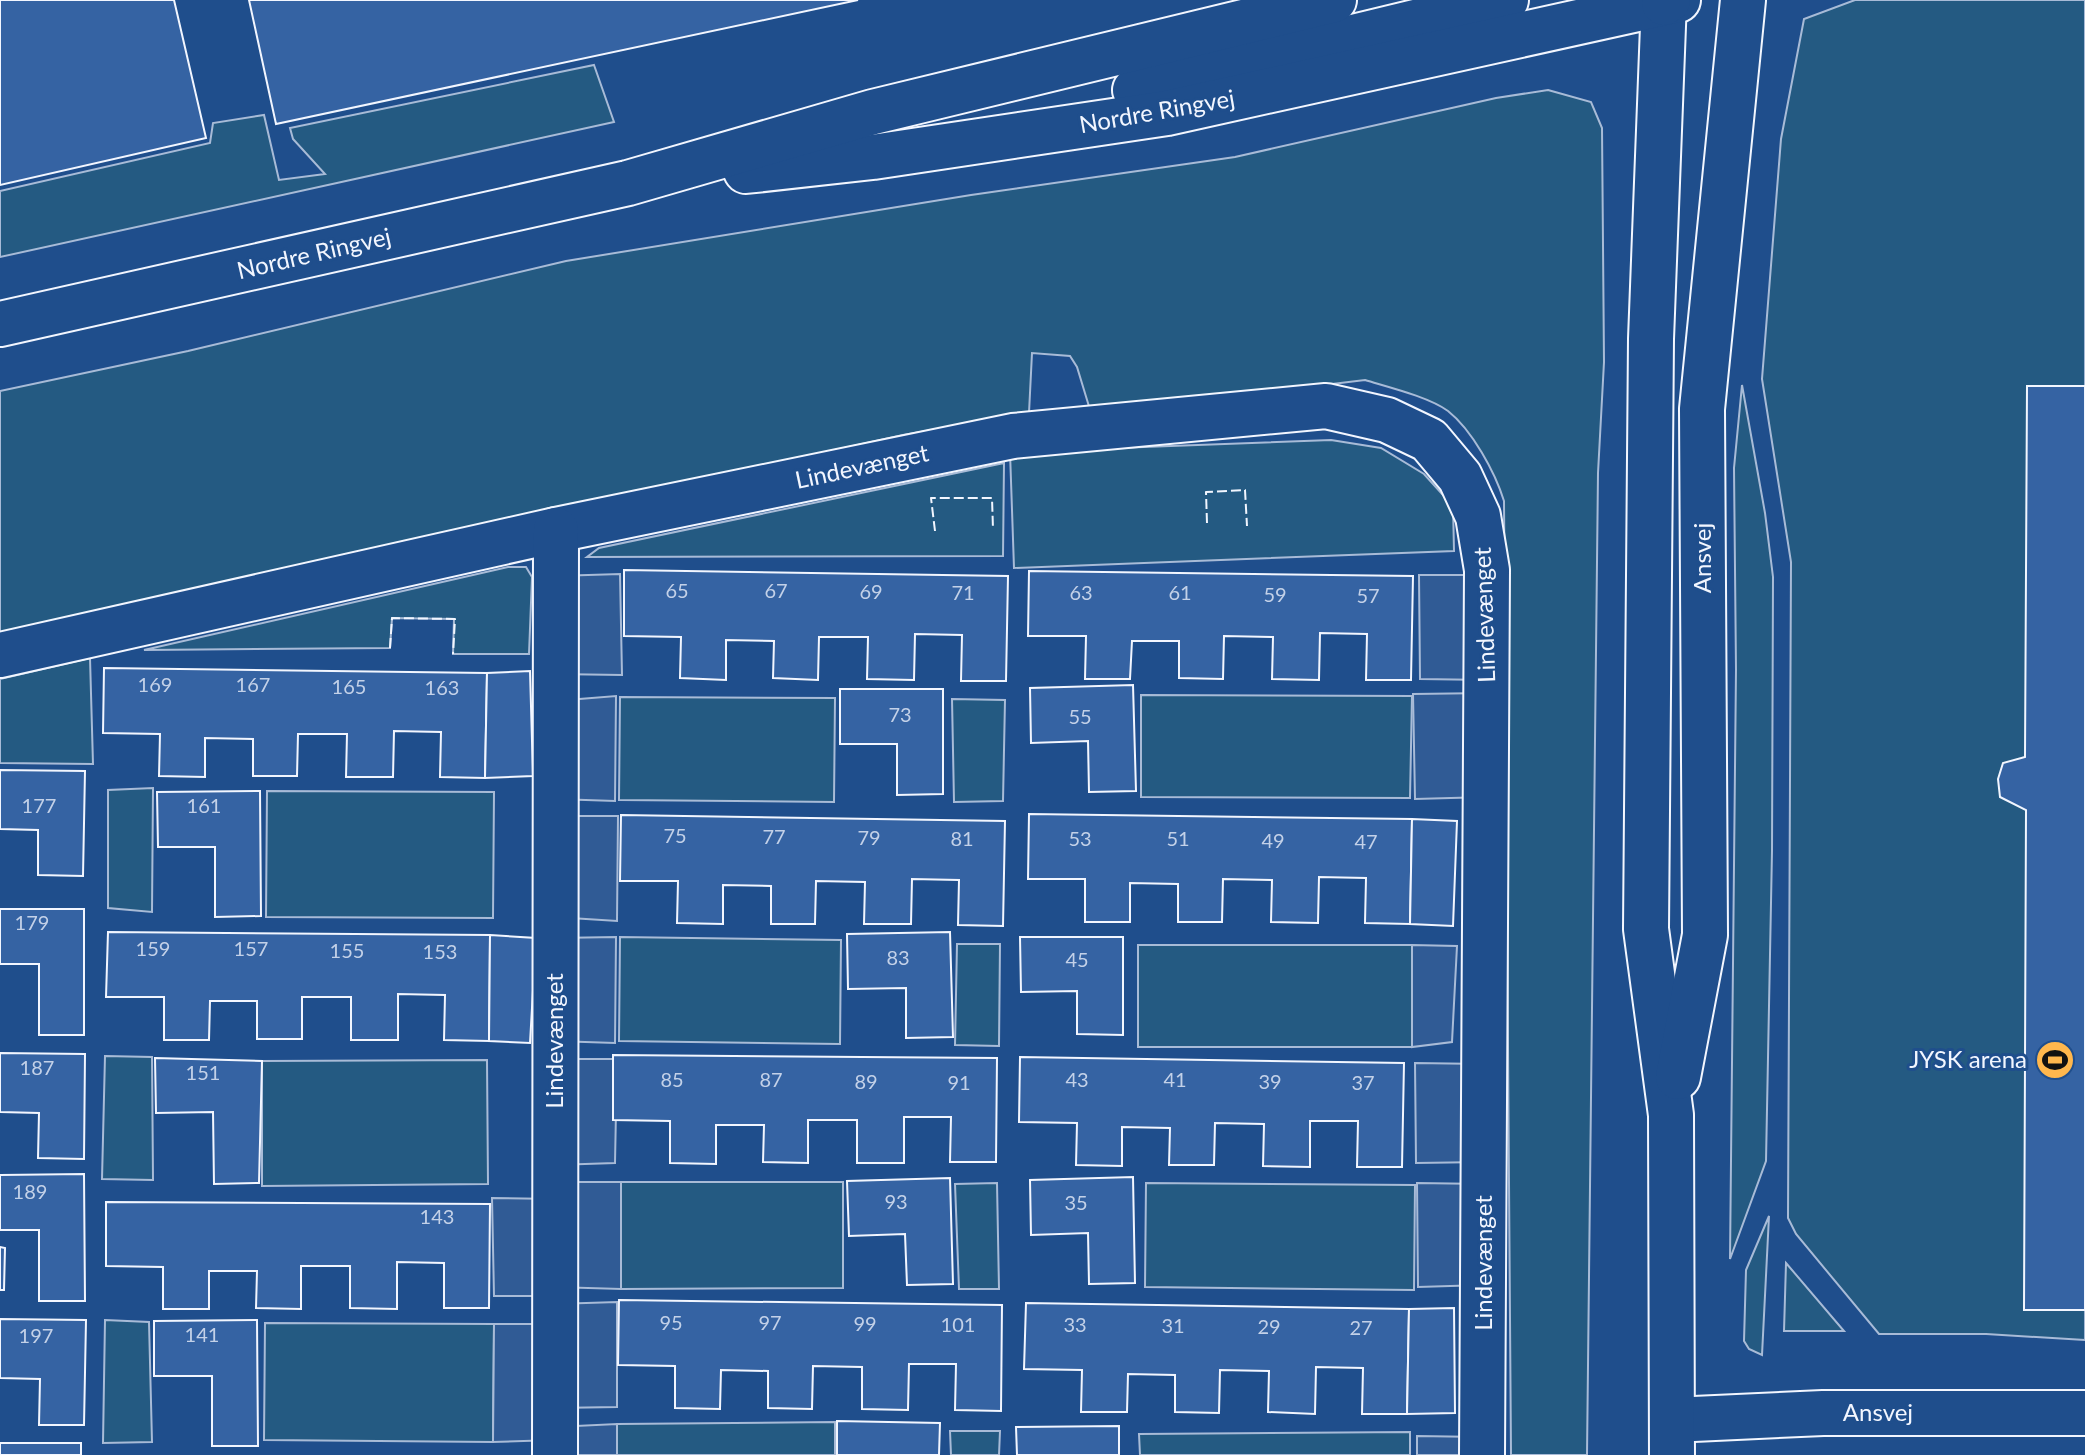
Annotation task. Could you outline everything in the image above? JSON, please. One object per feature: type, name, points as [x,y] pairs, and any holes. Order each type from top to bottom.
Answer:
[{"type":"street","name":"Nordre Ringvej","points":[[0,324],[628,183],[873,112],[1334,0]]},
{"type":"street","points":[[873,157],[1310,46],[1506,0]]},
{"type":"street","name":"Ansvej","points":[[1671,1115],[1705,935],[1702,409],[1743,0]]},
{"type":"street","name":"Nordre Ringvej","points":[[628,183],[873,157],[1167,113],[1668,1]]},
{"type":"street","name":"Ansvej","points":[[1668,1],[1651,339],[1646,929],[1671,1115],[1672,1438],[1823,1413],[2085,1413]]},
{"type":"street","name":"Lindevænget","points":[[0,655],[556,530],[1013,436],[1326,406],[1387,420],[1429,440],[1460,477],[1478,516],[1487,570],[1482,1455]]},
{"type":"street","name":"Lindevænget","points":[[555,1455],[556,530]]},
{"type":"shaded area","points":[[1855,0],[2085,0],[2085,1340],[1986,1334],[1879,1334],[1796,1234],[1788,1218],[1791,562],[1762,379],[1781,139],[1804,19]]},
{"type":"shaded area","points":[[594,65],[614,122],[0,257],[0,191],[210,143],[213,123],[264,115],[279,180],[325,174],[293,139],[290,128]]},
{"type":"shaded area","points":[[1548,90],[1591,102],[1602,128],[1604,362],[1598,473],[1587,1455],[1511,1455],[1504,501],[1495,477],[1474,440],[1457,419],[1440,406],[1365,380],[1091,413],[1077,367],[1070,356],[1032,353],[1029,413],[903,435],[0,634],[0,391],[188,351],[566,261],[971,195],[1235,157],[1496,98]]},
{"type":"shaded area","points":[[1742,385],[1773,577],[1772,851],[1766,1161],[1730,1259],[1736,669],[1734,468]]},
{"type":"shaded area","points":[[1331,440],[1381,448],[1424,474],[1453,506],[1454,551],[1014,568],[1010,452]]},
{"type":"shaded area","points":[[1004,463],[1003,556],[587,557],[599,548]]},
{"type":"shaded area","points":[[508,567],[526,567],[532,577],[529,654],[453,654],[454,619],[392,618],[390,648],[144,650]]},
{"type":"shaded area","points":[[620,574],[622,675],[555,674],[556,576]]},
{"type":"shaded area","points":[[1419,575],[1487,575],[1488,680],[1420,679]]},
{"type":"shaded area","points":[[90,658],[93,764],[0,763],[0,679]]},
{"type":"shaded area","points":[[1488,693],[1487,797],[1415,799],[1413,694]]},
{"type":"shaded area","points":[[1141,695],[1412,696],[1410,798],[1141,797]]},
{"type":"shaded area","points":[[616,696],[615,801],[556,799],[555,701]]},
{"type":"shaded area","points":[[620,697],[835,698],[834,802],[619,800]]},
{"type":"shaded area","points":[[952,699],[1005,700],[1003,801],[954,802]]},
{"type":"shaded area","points":[[153,788],[152,912],[108,908],[108,790]]},
{"type":"shaded area","points":[[267,791],[494,792],[493,918],[266,917]]},
{"type":"shaded area","points":[[556,816],[618,816],[617,921],[555,917]]},
{"type":"shaded area","points":[[616,937],[615,1043],[555,1041],[556,938]]},
{"type":"shaded area","points":[[620,937],[841,940],[840,1044],[619,1041]]},
{"type":"shaded area","points":[[957,944],[1000,944],[999,1046],[955,1045]]},
{"type":"shaded area","points":[[1138,945],[1412,945],[1412,1047],[1138,1047]]},
{"type":"shaded area","points":[[1412,945],[1457,946],[1452,1042],[1412,1047]]},
{"type":"shaded area","points":[[105,1056],[152,1057],[153,1180],[102,1179]]},
{"type":"shaded area","points":[[555,1059],[617,1059],[615,1163],[555,1165]]},
{"type":"shaded area","points":[[487,1060],[488,1184],[262,1186],[262,1061]]},
{"type":"shaded area","points":[[1415,1063],[1483,1064],[1484,1162],[1416,1163]]},
{"type":"shaded area","points":[[555,1182],[621,1182],[621,1289],[555,1287],[555,1296],[494,1296],[492,1198],[555,1199]]},
{"type":"shaded area","points":[[621,1182],[843,1182],[843,1288],[621,1289]]},
{"type":"shaded area","points":[[997,1183],[999,1289],[959,1289],[955,1184]]},
{"type":"shaded area","points":[[1146,1183],[1415,1185],[1414,1290],[1145,1287]]},
{"type":"shaded area","points":[[1417,1183],[1484,1184],[1483,1285],[1418,1287]]},
{"type":"shaded area","points":[[1769,1216],[1762,1355],[1749,1349],[1744,1341],[1746,1270]]},
{"type":"shaded area","points":[[1786,1263],[1844,1331],[1784,1331]]},
{"type":"shaded area","points":[[617,1302],[617,1407],[555,1408],[555,1427],[617,1424],[617,1455],[555,1455],[554,1440],[493,1442],[494,1324],[554,1324],[555,1304]]},
{"type":"shaded area","points":[[105,1320],[149,1322],[152,1442],[103,1443]]},
{"type":"shaded area","points":[[265,1323],[494,1324],[493,1442],[264,1440]]},
{"type":"shaded area","points":[[835,1422],[835,1455],[617,1455],[617,1424]]},
{"type":"shaded area","points":[[950,1431],[1000,1431],[999,1455],[951,1455]]},
{"type":"shaded area","points":[[1410,1432],[1410,1455],[1140,1455],[1139,1434]]},
{"type":"shaded area","points":[[1417,1436],[1482,1437],[1482,1455],[1417,1455]]},
{"type":"building","points":[[0,0],[174,0],[206,138],[0,185]]},
{"type":"building","points":[[249,0],[858,0],[276,124]]},
{"type":"building","name":"JYSK arena","points":[[2027,386],[2085,386],[2085,1310],[2024,1310],[2026,810],[2000,797],[1998,779],[2003,763],[2025,757]]},
{"type":"building","points":[[624,570],[1008,576],[1006,681],[961,681],[962,635],[915,634],[914,680],[867,679],[868,637],[819,637],[818,680],[773,678],[774,641],[726,640],[726,680],[680,678],[681,637],[624,636]]},
{"type":"building","points":[[1029,571],[1413,576],[1411,680],[1366,680],[1367,634],[1320,633],[1319,680],[1272,679],[1273,637],[1224,636],[1223,679],[1179,678],[1179,641],[1132,641],[1130,679],[1085,679],[1086,636],[1028,636]]},
{"type":"building","points":[[104,668],[487,673],[485,778],[440,777],[441,732],[394,731],[393,777],[346,777],[347,734],[298,734],[297,776],[253,776],[253,739],[205,738],[205,777],[159,776],[160,734],[103,733]]},
{"type":"building","points":[[530,671],[533,776],[485,778],[487,673]]},
{"type":"building","points":[[1133,685],[1136,791],[1089,792],[1088,741],[1031,743],[1030,688]]},
{"type":"building","points":[[840,689],[943,689],[943,794],[897,795],[897,744],[840,744]]},
{"type":"building","points":[[0,770],[85,771],[83,876],[38,875],[38,830],[0,829]]},
{"type":"building","points":[[260,791],[261,916],[215,917],[215,847],[158,847],[157,792]]},
{"type":"building","points":[[1029,814],[1412,819],[1410,924],[1365,923],[1366,878],[1319,877],[1318,923],[1271,922],[1272,880],[1223,879],[1222,922],[1178,922],[1178,884],[1130,883],[1130,922],[1085,922],[1085,879],[1028,879]]},
{"type":"building","points":[[621,815],[1005,821],[1003,926],[958,925],[959,880],[912,879],[911,924],[864,924],[865,882],[816,881],[815,924],[771,924],[771,886],[723,885],[723,924],[677,923],[678,881],[620,881]]},
{"type":"building","points":[[1412,819],[1457,821],[1453,926],[1410,924]]},
{"type":"building","points":[[0,909],[84,909],[84,1035],[39,1035],[39,964],[0,964]]},
{"type":"building","points":[[108,932],[490,935],[489,1041],[444,1040],[445,995],[398,994],[398,1040],[351,1040],[351,997],[302,997],[302,1039],[257,1039],[257,1001],[210,1001],[209,1040],[164,1040],[164,997],[106,997]]},
{"type":"building","points":[[950,932],[953,1037],[906,1038],[906,988],[848,989],[847,934]]},
{"type":"building","points":[[490,935],[536,938],[530,1043],[489,1041]]},
{"type":"building","points":[[1020,937],[1123,937],[1123,1035],[1077,1034],[1077,991],[1021,992]]},
{"type":"building","points":[[0,1053],[85,1054],[84,1159],[38,1158],[39,1113],[0,1112]]},
{"type":"building","points":[[613,1055],[997,1058],[996,1162],[950,1162],[951,1117],[904,1117],[904,1163],[857,1163],[857,1120],[808,1120],[808,1163],[763,1162],[764,1125],[716,1125],[716,1164],[670,1163],[670,1121],[613,1120]]},
{"type":"building","points":[[1020,1057],[1404,1063],[1402,1167],[1357,1167],[1358,1121],[1310,1121],[1310,1167],[1263,1166],[1264,1124],[1215,1123],[1214,1165],[1169,1165],[1170,1128],[1122,1127],[1122,1166],[1076,1165],[1077,1123],[1019,1122]]},
{"type":"building","points":[[155,1058],[262,1061],[259,1183],[214,1184],[213,1112],[156,1113]]},
{"type":"building","points":[[84,1174],[85,1301],[39,1301],[39,1230],[0,1230],[0,1175]]},
{"type":"building","points":[[1133,1177],[1135,1283],[1089,1284],[1088,1233],[1031,1235],[1030,1180]]},
{"type":"building","points":[[950,1178],[953,1284],[907,1285],[905,1234],[849,1236],[847,1181]]},
{"type":"building","points":[[106,1202],[490,1204],[489,1308],[444,1308],[444,1263],[397,1262],[397,1309],[350,1308],[350,1266],[301,1266],[301,1309],[256,1308],[257,1271],[209,1271],[209,1309],[163,1309],[163,1267],[106,1266]]},
{"type":"building","points":[[0,1247],[5,1248],[4,1290],[0,1290]]},
{"type":"building","points":[[619,1300],[1002,1305],[1001,1411],[955,1410],[956,1364],[909,1364],[908,1410],[862,1409],[862,1367],[813,1366],[812,1409],[768,1408],[768,1371],[721,1370],[720,1409],[675,1408],[675,1366],[618,1365]]},
{"type":"building","points":[[1026,1303],[1409,1309],[1407,1414],[1362,1414],[1363,1368],[1316,1367],[1315,1414],[1268,1412],[1269,1371],[1220,1370],[1219,1413],[1175,1412],[1175,1375],[1128,1374],[1127,1412],[1081,1412],[1082,1370],[1024,1369]]},
{"type":"building","points":[[1454,1308],[1455,1413],[1407,1414],[1409,1309]]},
{"type":"building","points":[[0,1319],[86,1320],[84,1425],[39,1425],[40,1379],[0,1378]]},
{"type":"building","points":[[257,1320],[258,1446],[212,1446],[212,1376],[154,1376],[154,1321]]},
{"type":"building","points":[[837,1421],[940,1423],[939,1455],[837,1455]]},
{"type":"building","points":[[1119,1426],[1119,1455],[1017,1455],[1016,1427]]},
{"type":"building","points":[[0,1443],[81,1443],[81,1455],[0,1455]]},
{"type":"fence","points":[[1207,523],[1206,492],[1245,490],[1247,526]]},
{"type":"fence","points":[[935,531],[931,498],[992,498],[993,529]]},
{"type":"fence","points":[[390,648],[392,618],[455,619],[453,654]]},
{"type":"place","name":"JYSK arena","points":[[2055,1060]]}]
